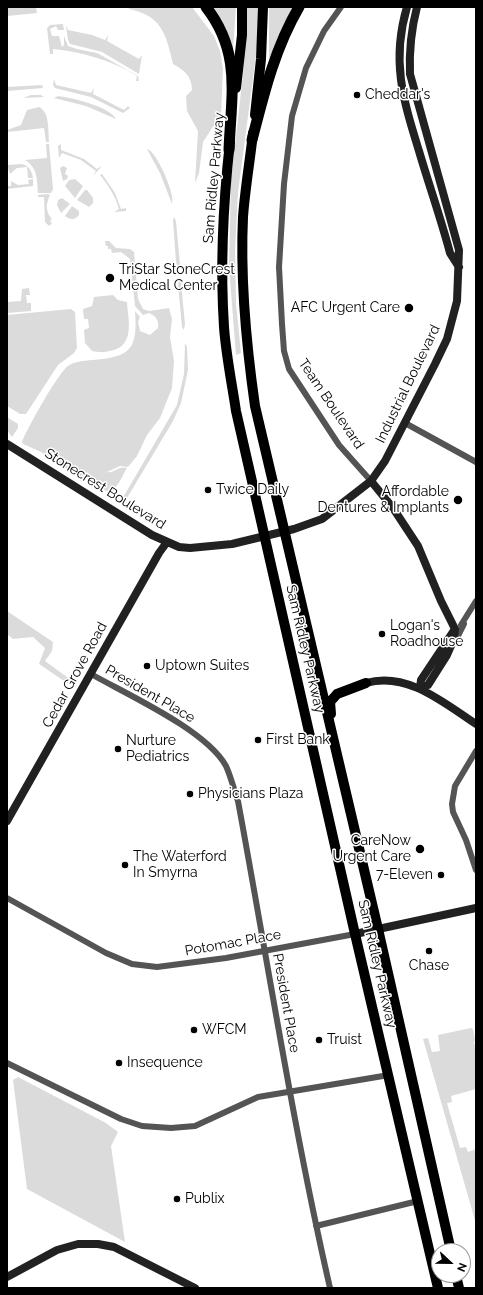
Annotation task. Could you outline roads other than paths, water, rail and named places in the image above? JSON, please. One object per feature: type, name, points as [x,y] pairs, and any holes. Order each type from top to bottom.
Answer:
[{"type":"highway","points":[[206,7],[215,18],[223,33],[229,50],[232,67],[229,150]]},
{"type":"highway","points":[[252,140],[266,82],[282,39],[299,7]]},
{"type":"main road","name":"Sam Ridley Parkway","points":[[242,7],[242,35],[224,202],[222,270],[224,329],[236,412],[355,934],[438,1288]]},
{"type":"main road","name":"Sam Ridley Parkway","points":[[263,7],[261,59],[243,216],[243,274],[246,345],[255,406],[378,929],[448,1243]]},
{"type":"main road","points":[[346,796],[342,761],[330,702],[337,694],[366,683]]},
{"type":"street","name":"Team Boulevard","points":[[341,7],[324,31],[306,68],[292,116],[284,184],[279,267],[284,351],[289,369],[339,445],[393,508],[418,546],[441,601],[456,629]]},
{"type":"street","points":[[407,7],[402,23],[398,60],[404,100],[450,253],[459,267]]},
{"type":"street","name":"Industrial Boulevard","points":[[265,538],[284,533],[322,518],[371,481],[385,461],[447,339],[456,301],[459,250],[410,74],[409,50],[412,27],[417,7]]},
{"type":"street","points":[[405,423],[476,462]]},
{"type":"street","name":"Stonecrest Boulevard","points":[[7,444],[141,529],[167,542],[190,548],[213,547],[265,538]]},
{"type":"street","name":"Cedar Grove Road","points":[[7,821],[159,553],[167,542]]},
{"type":"street","points":[[446,655],[476,601]]},
{"type":"street","points":[[420,688],[421,680],[431,663],[456,629],[464,624]]},
{"type":"street","points":[[420,688],[428,685],[439,668],[454,639],[456,629]]},
{"type":"street","points":[[431,663],[439,668]]},
{"type":"street","name":"President Place","points":[[91,674],[193,731],[210,747],[226,766],[238,802],[290,1092],[316,1226],[330,1288]]},
{"type":"street","points":[[366,683],[376,680],[399,681],[420,688],[476,724]]},
{"type":"street","points":[[476,751],[455,786],[452,804],[453,812],[468,845],[476,870]]},
{"type":"street","name":"Potomac Place","points":[[7,898],[106,953],[132,964],[157,967],[265,951],[355,934],[476,908]]},
{"type":"street","points":[[7,1063],[121,1119],[142,1126],[171,1128],[195,1126],[258,1097],[389,1074]]},
{"type":"street","points":[[316,1226],[418,1201]]},
{"type":"street","points":[[7,1277],[57,1250],[78,1244],[98,1244],[114,1247],[195,1288]]},
{"type":"place","name":"Cheddar's","points":[[357,95]]},
{"type":"place","name":"TriStar StoneCrest Medical Center","points":[[110,278]]},
{"type":"place","name":"AFC Urgent Care","points":[[409,308]]},
{"type":"place","name":"Twice Daily","points":[[208,490]]},
{"type":"place","name":"Affordable Dentures & Implants","points":[[458,500]]},
{"type":"place","name":"Logan's Roadhouse","points":[[382,634]]},
{"type":"place","name":"Uptown Suites","points":[[147,666]]},
{"type":"place","name":"First Bank","points":[[258,740]]},
{"type":"place","name":"Nurture Pediatrics","points":[[118,749]]},
{"type":"place","name":"Physicians Plaza","points":[[190,794]]},
{"type":"place","name":"CareNow Urgent Care","points":[[420,849]]},
{"type":"place","name":"The Waterford In Smyrna","points":[[125,865]]},
{"type":"place","name":"7-Eleven","points":[[441,875]]},
{"type":"place","name":"Chase","points":[[429,951]]},
{"type":"place","name":"WFCM","points":[[194,1030]]},
{"type":"place","name":"Truist","points":[[319,1040]]},
{"type":"place","name":"Insequence","points":[[119,1063]]},
{"type":"place","name":"Publix","points":[[177,1199]]}]
